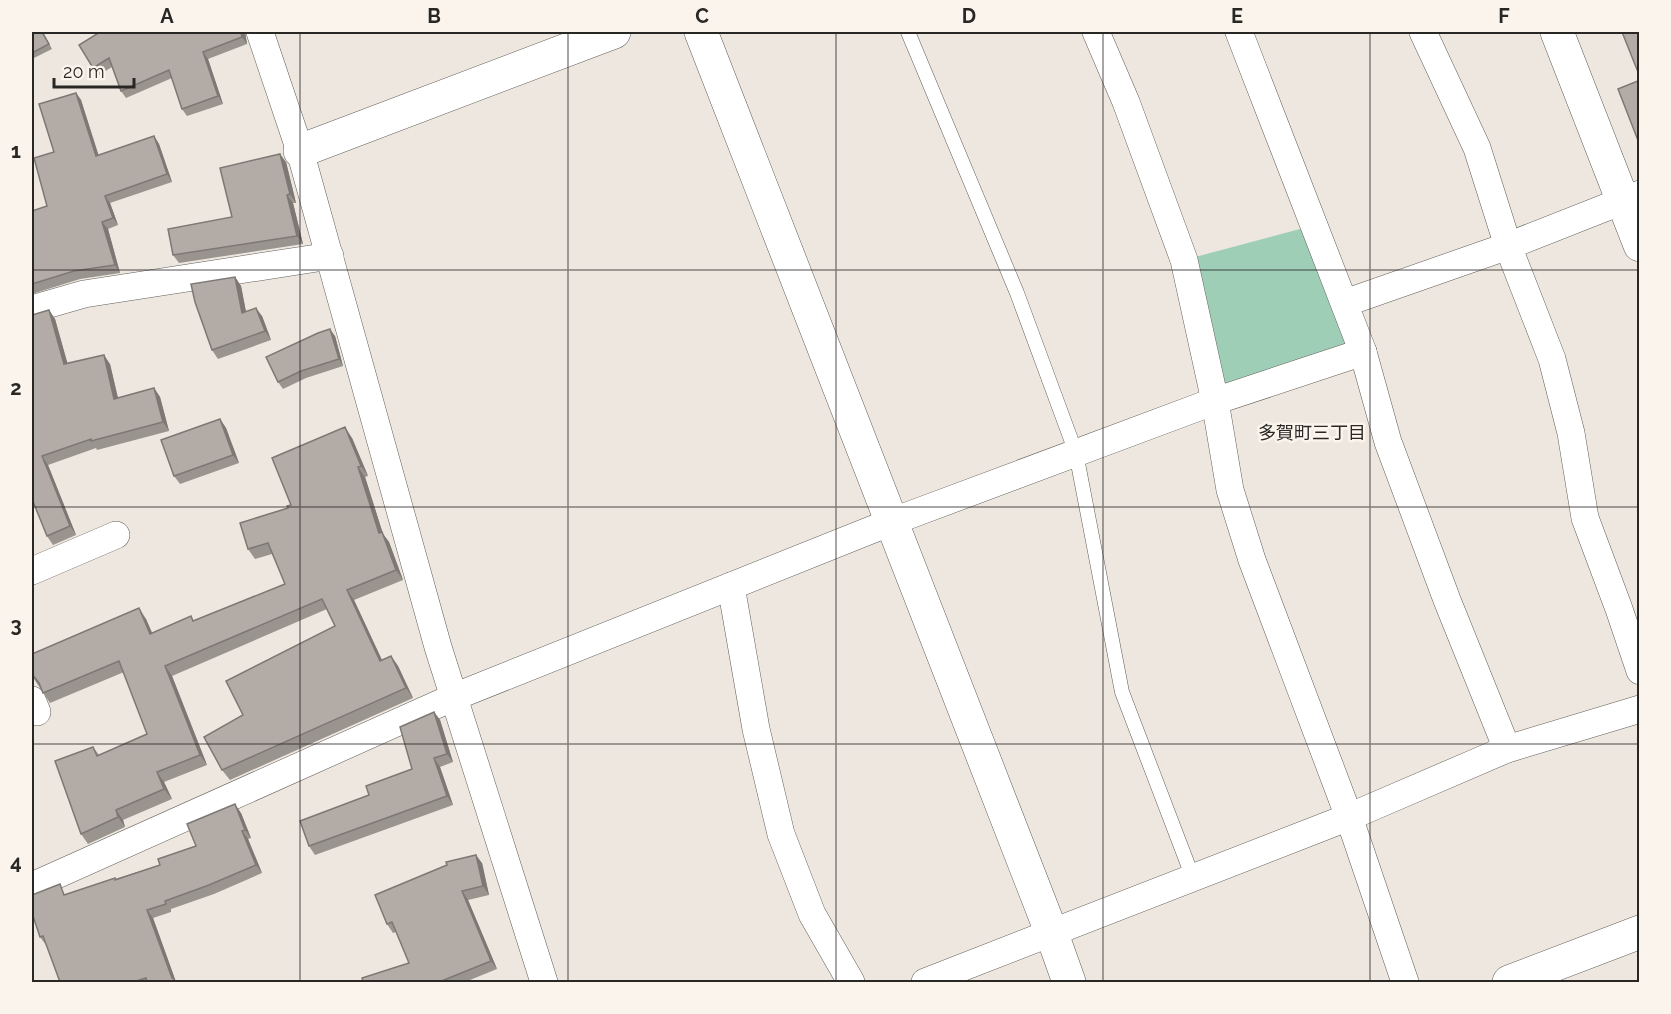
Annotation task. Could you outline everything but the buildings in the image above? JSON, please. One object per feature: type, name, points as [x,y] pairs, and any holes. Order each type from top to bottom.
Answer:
[{"type":"street","points":[[260,32],[300,152],[438,647],[544,982]]},
{"type":"street","points":[[300,152],[614,32]]},
{"type":"street","points":[[701,32],[1069,982]]},
{"type":"street","points":[[1096,32],[1126,102],[1184,260],[1215,401],[1230,490],[1252,560],[1349,817],[1405,982]]},
{"type":"street","points":[[1239,32],[1345,303],[1363,352],[1388,442],[1447,600],[1507,749]]},
{"type":"street","points":[[1423,32],[1477,148],[1508,246],[1552,359],[1571,433],[1586,518],[1640,671]]},
{"type":"street","points":[[1557,32],[1631,197],[1640,245]]},
{"type":"street","points":[[1345,303],[1508,246],[1631,197]]},
{"type":"street","points":[[32,309],[84,294],[330,256]]},
{"type":"street","points":[[32,886],[454,696],[891,522],[1215,401],[1363,352]]},
{"type":"street","points":[[32,571],[116,535]]},
{"type":"street","points":[[731,586],[756,729],[781,834],[812,914],[851,982]]},
{"type":"street","points":[[925,982],[1349,817],[1507,749],[1640,709]]},
{"type":"street","points":[[1509,982],[1640,932]]},
{"type":"lane","points":[[908,32],[1017,292],[1076,453],[1122,692],[1193,878]]},
{"type":"green space","points":[[1315,225],[1363,352],[1215,401],[1184,260]]},
{"type":"district","name":"多賀町三丁目","points":[[1312,433]]}]
